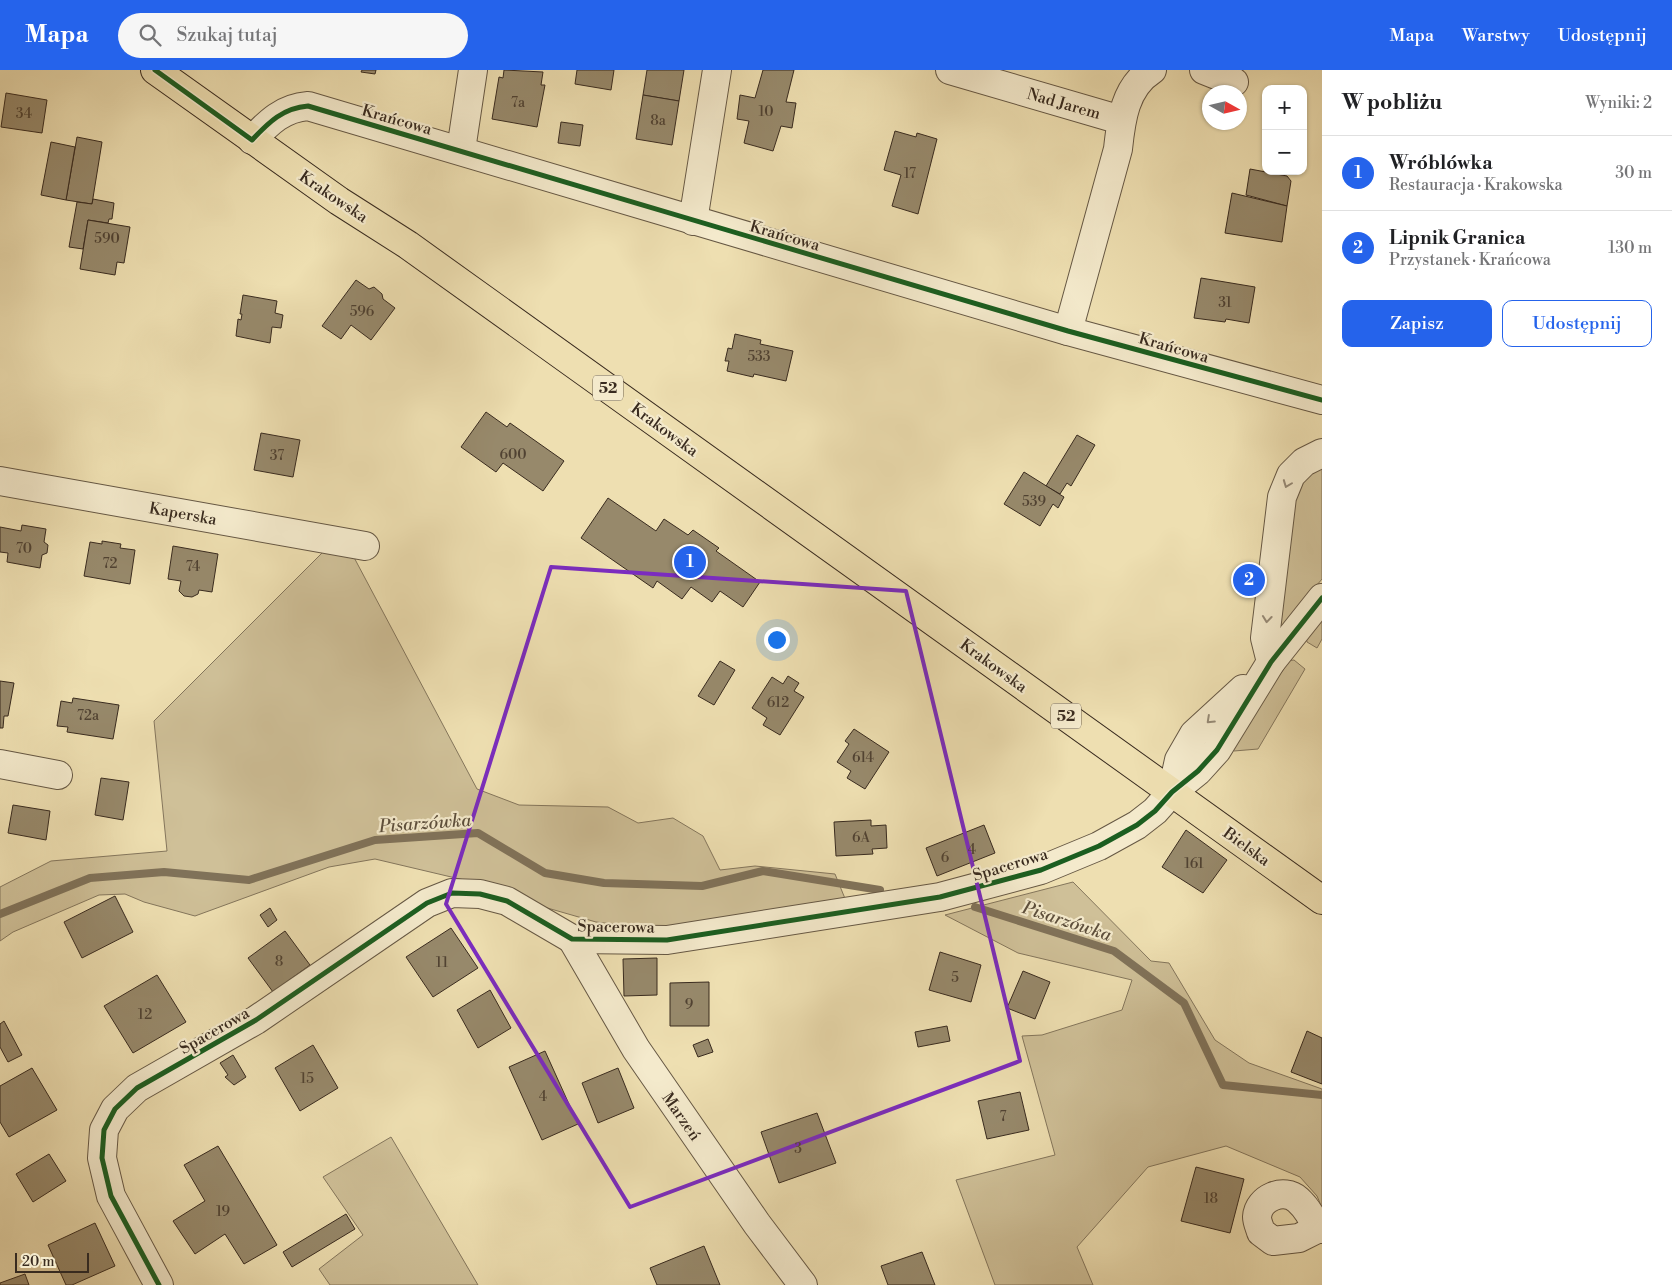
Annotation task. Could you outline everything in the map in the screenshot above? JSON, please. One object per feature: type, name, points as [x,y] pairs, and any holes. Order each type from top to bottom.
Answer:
[{"type":"main road","name":"Krakowska","points":[[155,70],[252,140],[408,245],[1172,792]]},
{"type":"main road","name":"Bielska","points":[[1172,792],[1322,900]]},
{"type":"street","points":[[461,150],[474,70]]},
{"type":"street","points":[[693,221],[717,70]]},
{"type":"street","name":"Nad Jarem","points":[[950,70],[1121,120]]},
{"type":"street","points":[[1068,330],[1118,149],[1121,120],[1131,94],[1142,77],[1152,70]]},
{"type":"street","points":[[1204,70],[1234,82]]},
{"type":"street","name":"Krańcowa","points":[[252,140],[281,113],[293,107],[308,106],[1068,330],[1322,400]]},
{"type":"street","points":[[1271,662],[1265,638],[1281,503],[1291,475],[1304,462],[1322,453]]},
{"type":"street","name":"Kaperska","points":[[0,481],[366,546]]},
{"type":"street","name":"Spacerowa","points":[[159,1285],[111,1196],[102,1158],[104,1130],[116,1109],[137,1088],[256,1020],[427,902],[452,893],[480,894],[507,901],[572,940],[668,940],[940,897],[1041,870],[1099,846],[1137,825],[1155,811],[1172,792],[1198,771],[1217,750],[1271,662],[1322,598]]},
{"type":"street","points":[[0,764],[58,775]]},
{"type":"street","name":"Marzeń","points":[[572,940],[636,1049],[757,1224],[803,1285]]},
{"type":"highlighted area","points":[[551,567],[906,591],[1020,1061],[630,1207],[446,904]]},
{"type":"shaded area","points":[[1322,467],[1322,579],[1280,629],[1293,506],[1297,493],[1303,483]]},
{"type":"shaded area","points":[[330,545],[349,548],[477,789],[519,805],[608,807],[638,823],[673,818],[703,836],[720,870],[755,866],[835,874],[846,901],[661,930],[596,922],[537,905],[464,880],[375,859],[329,867],[195,916],[144,902],[125,894],[99,895],[13,932],[0,941],[0,887],[51,861],[167,851],[154,721]]},
{"type":"shaded area","points":[[1322,617],[1322,639],[1317,648],[1307,642],[1306,637]]},
{"type":"shaded area","points":[[1294,660],[1305,669],[1258,749],[1234,751],[1230,748],[1286,661]]},
{"type":"shaded area","points":[[1073,882],[1151,961],[1169,963],[1215,1040],[1249,1063],[1322,1089],[1322,1208],[1317,1196],[1300,1177],[1226,1146],[1148,1167],[1077,1247],[1093,1285],[995,1285],[956,1180],[1055,1155],[1022,1036],[1042,1035],[1122,1010],[1132,980],[1018,953],[945,915]]},
{"type":"shaded area","points":[[391,1137],[478,1285],[330,1285],[319,1269],[363,1235],[323,1177]]},
{"type":"building","points":[[362,70],[376,70],[375,74],[361,72]]},
{"type":"building","points":[[504,70],[543,72],[541,85],[545,85],[537,127],[492,119],[499,77],[503,78]]},
{"type":"building","points":[[577,70],[614,70],[611,90],[575,84]]},
{"type":"building","points":[[647,70],[684,70],[679,101],[643,95]]},
{"type":"building","points":[[763,70],[794,70],[786,102],[796,103],[792,128],[781,126],[773,151],[744,143],[749,121],[737,119],[740,95],[755,98]]},
{"type":"building","points":[[6,93],[47,100],[42,133],[1,127]]},
{"type":"building","points":[[643,95],[679,101],[672,145],[636,139]]},
{"type":"building","points":[[561,122],[583,125],[580,146],[558,143]]},
{"type":"building","points":[[895,131],[916,137],[917,133],[937,139],[918,214],[892,206],[901,175],[884,170]]},
{"type":"building","points":[[77,137],[102,142],[92,204],[66,200]]},
{"type":"building","points":[[51,142],[75,147],[66,200],[41,195]]},
{"type":"building","points":[[1250,169],[1262,171],[1262,175],[1287,176],[1291,181],[1287,206],[1246,195]]},
{"type":"building","points":[[1232,193],[1287,206],[1282,242],[1225,233]]},
{"type":"building","points":[[93,199],[114,203],[112,219],[109,219],[108,223],[88,220],[83,249],[69,247],[77,202],[92,204]]},
{"type":"building","points":[[88,220],[130,227],[124,263],[117,262],[115,275],[80,269]]},
{"type":"building","points":[[1201,278],[1255,287],[1249,323],[1226,319],[1225,322],[1194,318]]},
{"type":"building","points":[[356,280],[369,289],[374,287],[382,294],[383,299],[395,308],[371,340],[351,325],[341,339],[322,326]]},
{"type":"building","points":[[243,295],[277,301],[275,313],[283,315],[281,328],[272,327],[270,343],[236,336],[238,319],[241,320]]},
{"type":"building","points":[[735,334],[761,340],[760,344],[793,351],[786,381],[754,374],[753,377],[727,371],[729,361],[725,361],[728,348],[732,349]]},
{"type":"building","points":[[486,412],[507,427],[510,423],[564,461],[543,491],[503,463],[496,472],[461,447]]},
{"type":"building","points":[[261,433],[300,440],[293,477],[254,470]]},
{"type":"building","points":[[1077,435],[1095,445],[1071,486],[1067,483],[1060,494],[1046,486]]},
{"type":"building","points":[[1024,472],[1064,497],[1058,508],[1053,504],[1040,526],[1004,504]]},
{"type":"building","points":[[608,498],[656,531],[664,519],[688,535],[693,530],[719,548],[716,551],[760,582],[743,607],[720,591],[712,602],[691,587],[682,599],[657,581],[653,588],[581,538]]},
{"type":"building","points":[[22,525],[46,529],[44,542],[48,545],[47,553],[42,555],[40,568],[7,562],[8,553],[0,552],[0,527],[21,531]]},
{"type":"building","points":[[102,541],[121,544],[120,548],[135,550],[130,584],[84,576],[90,542],[102,544]]},
{"type":"building","points":[[173,546],[218,554],[212,592],[199,590],[198,594],[192,597],[184,596],[179,591],[181,581],[168,579]]},
{"type":"building","points":[[720,661],[735,670],[714,705],[698,696]]},
{"type":"building","points":[[788,676],[799,683],[794,691],[804,697],[780,735],[763,725],[767,718],[752,708],[772,677],[783,684]]},
{"type":"building","points":[[0,681],[14,683],[8,716],[4,716],[3,728],[0,728]]},
{"type":"building","points":[[73,698],[119,705],[113,739],[67,732],[68,727],[57,726],[61,701],[72,703]]},
{"type":"building","points":[[854,729],[889,752],[865,789],[847,778],[851,771],[837,762],[849,744],[845,741]]},
{"type":"building","points":[[101,778],[129,782],[123,820],[95,815]]},
{"type":"building","points":[[13,805],[50,811],[46,840],[8,833]]},
{"type":"building","points":[[871,820],[871,826],[886,825],[887,848],[872,849],[873,854],[836,856],[834,822]]},
{"type":"building","points":[[984,825],[995,853],[937,876],[926,848]]},
{"type":"building","points":[[1186,830],[1227,860],[1203,893],[1162,867]]},
{"type":"building","points":[[115,896],[133,932],[82,958],[64,922]]},
{"type":"building","points":[[270,908],[277,920],[268,927],[260,915]]},
{"type":"building","points":[[451,928],[478,968],[433,997],[406,957]]},
{"type":"building","points":[[285,931],[310,965],[273,992],[248,958]]},
{"type":"building","points":[[940,952],[981,965],[971,1002],[929,990]]},
{"type":"building","points":[[657,958],[657,995],[624,996],[623,959]]},
{"type":"building","points":[[1023,971],[1050,982],[1035,1019],[1007,1008]]},
{"type":"building","points":[[157,975],[186,1022],[133,1053],[104,1006]]},
{"type":"building","points":[[709,982],[709,1026],[670,1026],[670,983]]},
{"type":"building","points":[[490,990],[511,1028],[478,1048],[457,1010]]},
{"type":"building","points":[[4,1021],[22,1055],[8,1062],[0,1047],[0,1024]]},
{"type":"building","points":[[947,1026],[950,1041],[918,1047],[915,1032]]},
{"type":"building","points":[[1307,1031],[1322,1038],[1322,1084],[1291,1072]]},
{"type":"building","points":[[708,1039],[713,1052],[698,1057],[693,1045]]},
{"type":"building","points":[[313,1045],[338,1088],[300,1111],[275,1068]]},
{"type":"building","points":[[545,1051],[578,1124],[542,1140],[509,1067]]},
{"type":"building","points":[[233,1055],[246,1077],[234,1085],[225,1077],[228,1075],[220,1063]]},
{"type":"building","points":[[32,1068],[57,1110],[9,1137],[0,1122],[0,1086]]},
{"type":"building","points":[[618,1068],[634,1108],[598,1123],[582,1083]]},
{"type":"building","points":[[1020,1092],[1029,1130],[987,1139],[978,1101]]},
{"type":"building","points":[[817,1113],[836,1163],[779,1183],[761,1132]]},
{"type":"building","points":[[218,1146],[277,1245],[244,1264],[225,1234],[195,1254],[173,1221],[205,1201],[184,1165]]},
{"type":"building","points":[[49,1154],[66,1181],[33,1202],[16,1174]]},
{"type":"building","points":[[1196,1167],[1244,1179],[1230,1233],[1181,1221]]},
{"type":"building","points":[[346,1214],[355,1229],[292,1267],[283,1252]]},
{"type":"building","points":[[95,1223],[115,1266],[72,1285],[66,1285],[48,1245]]},
{"type":"building","points":[[704,1246],[720,1285],[657,1285],[650,1268]]},
{"type":"building","points":[[922,1252],[935,1285],[888,1285],[881,1266]]},
{"type":"building","points":[[25,1274],[29,1285],[0,1285],[0,1283]]},
{"type":"waterway","name":"Pisarzówka","points":[[0,914],[90,878],[164,872],[249,880],[375,840],[478,833],[545,873],[604,883],[702,886],[763,871],[880,890]]},
{"type":"waterway","name":"Pisarzówka","points":[[975,907],[1114,951],[1184,1003],[1223,1085],[1322,1095]]},
{"type":"cycle path","points":[[155,70],[252,140],[277,117],[299,107],[308,106],[1068,331],[1322,400]]},
{"type":"cycle path","points":[[159,1285],[111,1196],[102,1158],[104,1130],[115,1109],[137,1088],[256,1020],[427,903],[452,893],[480,894],[507,901],[572,939],[667,940],[940,897],[1041,870],[1099,846],[1137,825],[1155,811],[1172,792],[1198,771],[1217,750],[1271,662],[1322,598]]},
{"type":"place","name":"Wróblówka","points":[[690,562]]},
{"type":"place","name":"Lipnik Granica","points":[[1249,580]]}]
